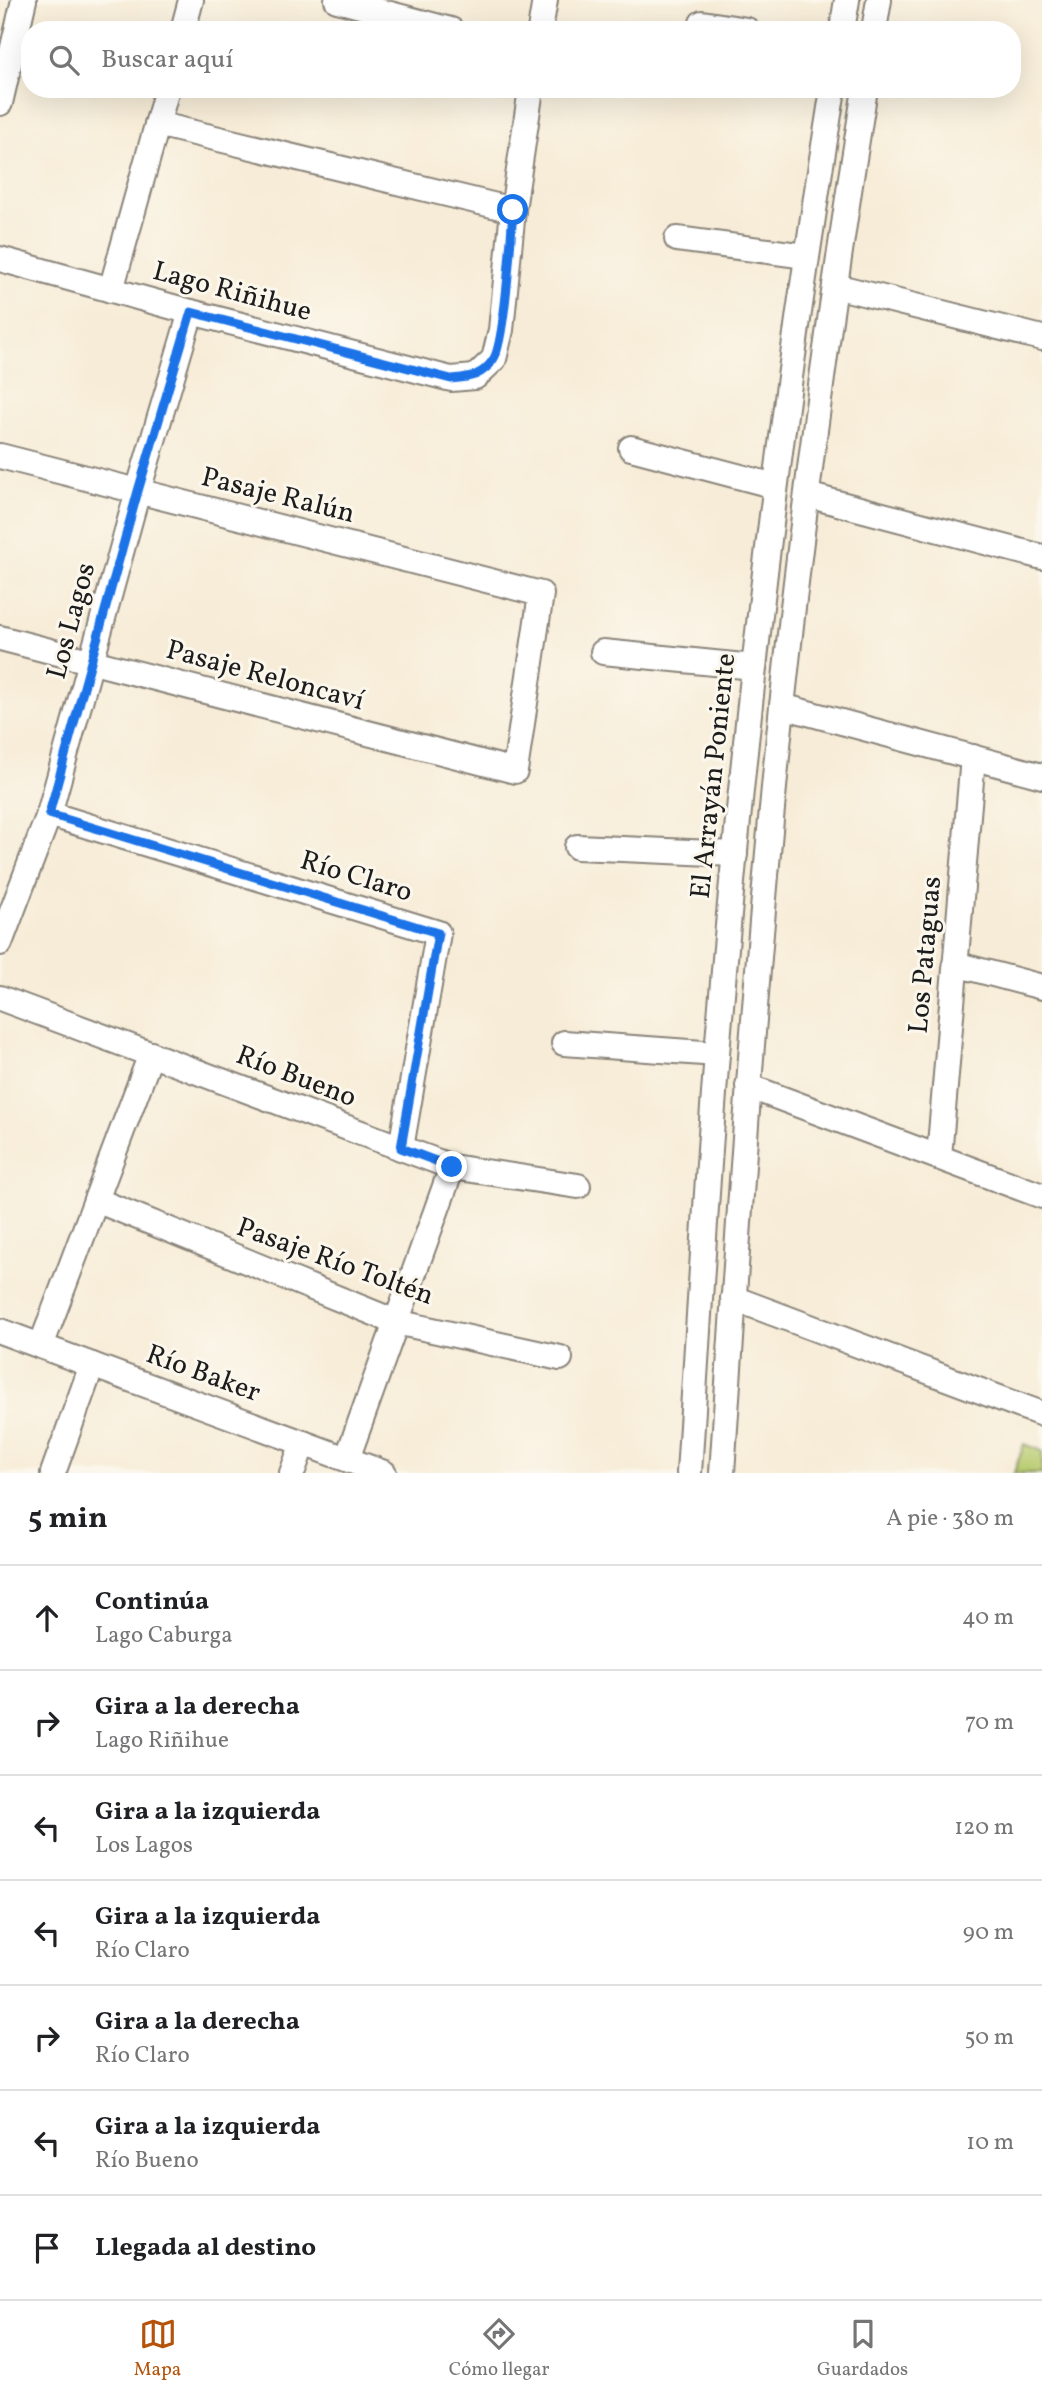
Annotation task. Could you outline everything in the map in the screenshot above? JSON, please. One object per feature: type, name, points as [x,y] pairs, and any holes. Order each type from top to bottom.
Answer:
[{"type":"street","points":[[0,103],[24,0]]},
{"type":"street","points":[[185,21],[191,0]]},
{"type":"street","points":[[337,0],[417,21]]},
{"type":"street","points":[[542,21],[545,0]]},
{"type":"street","points":[[844,21],[847,0]]},
{"type":"street","points":[[876,21],[879,0]]},
{"type":"street","points":[[111,290],[164,98]]},
{"type":"street","points":[[157,124],[513,210],[530,98]]},
{"type":"street","name":"El Arrayán Poniente","points":[[688,1473],[717,1054],[754,667],[806,256],[832,98]]},
{"type":"street","points":[[722,1473],[748,1086],[782,706],[835,286],[864,98]]},
{"type":"street","name":"Lago Riñihue","points":[[0,259],[191,312],[451,379],[475,377],[494,359],[501,330],[513,210]]},
{"type":"street","points":[[677,239],[806,256]]},
{"type":"street","points":[[835,286],[1041,331]]},
{"type":"street","name":"Los Lagos","points":[[0,943],[49,814],[138,491],[191,312]]},
{"type":"street","points":[[631,448],[775,486]]},
{"type":"street","name":"Pasaje Ralún","points":[[0,456],[541,594],[515,771]]},
{"type":"street","points":[[807,495],[1042,557]]},
{"type":"street","name":"Pasaje Reloncaví","points":[[0,638],[515,771]]},
{"type":"street","points":[[603,652],[754,667]]},
{"type":"street","points":[[782,706],[1042,776]]},
{"type":"street","name":"Los Pataguas","points":[[939,1157],[973,757]]},
{"type":"street","name":"Río Claro","points":[[49,814],[438,933],[401,1148]]},
{"type":"street","points":[[577,847],[735,854]]},
{"type":"street","points":[[955,964],[1042,987]]},
{"type":"street","name":"Río Bueno","points":[[0,998],[452,1167],[578,1186]]},
{"type":"street","points":[[564,1043],[717,1054]]},
{"type":"street","points":[[41,1346],[151,1054]]},
{"type":"street","points":[[748,1086],[1042,1196]]},
{"type":"street","points":[[347,1459],[452,1167]]},
{"type":"street","name":"Pasaje Río Toltén","points":[[96,1200],[396,1322],[561,1358]]},
{"type":"street","points":[[733,1298],[1042,1414]]},
{"type":"street","name":"Río Baker","points":[[0,1331],[384,1473]]},
{"type":"street","points":[[53,1473],[92,1365]]},
{"type":"street","points":[[292,1473],[303,1443]]},
{"type":"green space","points":[[1024,1444],[1042,1451],[1042,1473],[1014,1473]]},
{"type":"route","points":[[452,1167],[401,1148],[438,933],[49,814],[138,491],[191,312],[451,379],[475,377],[494,359],[501,330],[513,210]]}]
